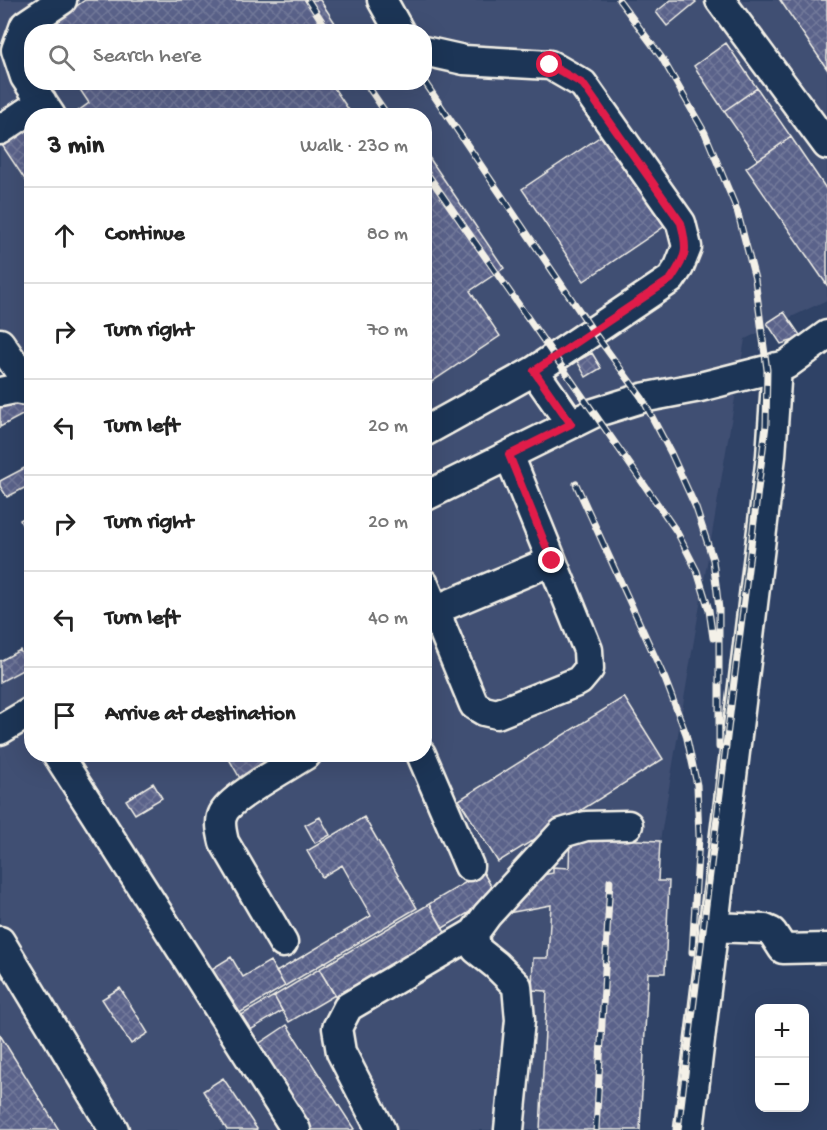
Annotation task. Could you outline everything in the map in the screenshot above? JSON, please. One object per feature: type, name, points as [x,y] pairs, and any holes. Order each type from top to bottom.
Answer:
[{"type":"street","points":[[26,24],[62,0]]},
{"type":"street","points":[[382,0],[396,24]]},
{"type":"street","points":[[720,0],[827,145]]},
{"type":"street","points":[[24,28],[16,50],[24,74]]},
{"type":"street","points":[[432,53],[464,60],[550,65],[583,84],[681,223],[687,247],[671,279],[534,371],[432,428]]},
{"type":"street","points":[[34,90],[45,108]]},
{"type":"street","points":[[0,130],[24,119]]},
{"type":"street","points":[[432,493],[594,412],[642,398],[700,387],[786,365],[827,334]]},
{"type":"street","points":[[0,343],[24,379]]},
{"type":"street","points":[[689,1130],[771,456],[777,368]]},
{"type":"street","points":[[534,371],[571,424]]},
{"type":"street","points":[[0,392],[24,390]]},
{"type":"street","points":[[432,603],[474,705],[484,711],[497,714],[579,681],[589,669],[588,650],[509,455]]},
{"type":"street","points":[[435,610],[552,561]]},
{"type":"street","points":[[0,730],[24,716]]},
{"type":"street","points":[[62,762],[296,1130]]},
{"type":"street","points":[[283,943],[224,842],[221,830],[223,814],[232,802],[294,762]]},
{"type":"street","points":[[424,762],[469,866]]},
{"type":"street","points":[[381,1130],[340,1052],[337,1028],[348,1007],[474,933],[487,915],[562,834],[585,826],[628,825]]},
{"type":"street","points":[[714,927],[765,929],[772,932],[783,949],[827,948]]},
{"type":"street","points":[[474,933],[476,949],[517,986],[520,1020],[509,1130]]},
{"type":"street","points":[[0,941],[114,1130]]},
{"type":"shaded area","points":[[0,0],[827,0],[827,300],[745,339],[611,1130],[0,1130],[0,669],[24,657],[24,762],[432,762],[432,108],[24,108],[24,361],[0,325]]},
{"type":"building","points":[[85,0],[320,0],[336,24],[52,24]]},
{"type":"building","points":[[671,0],[694,0],[696,2],[667,26],[656,12]]},
{"type":"building","points":[[780,0],[827,0],[827,69]]},
{"type":"building","points":[[726,43],[757,88],[724,111],[694,66]]},
{"type":"building","points":[[757,88],[791,137],[758,160],[724,111]]},
{"type":"building","points":[[80,90],[335,90],[348,108],[82,108],[89,103]]},
{"type":"building","points":[[24,130],[24,178],[2,145]]},
{"type":"building","points":[[604,134],[665,226],[584,281],[522,189]]},
{"type":"building","points":[[791,137],[827,190],[827,285],[746,168]]},
{"type":"building","points":[[432,162],[504,268],[470,291],[500,336],[432,382]]},
{"type":"building","points":[[784,312],[802,338],[781,344],[767,323]]},
{"type":"building","points":[[592,353],[601,368],[586,377],[577,361]]},
{"type":"building","points":[[18,397],[24,406],[24,414],[0,427],[0,407]]},
{"type":"building","points":[[24,468],[24,488],[7,497],[0,486],[0,481]]},
{"type":"building","points":[[20,650],[24,658],[24,669],[0,682],[0,661]]},
{"type":"building","points":[[624,697],[663,759],[498,862],[459,800]]},
{"type":"building","points":[[231,762],[271,762],[241,780]]},
{"type":"building","points":[[153,783],[162,798],[135,814],[126,800]]},
{"type":"building","points":[[320,817],[330,835],[315,843],[305,825]]},
{"type":"building","points":[[364,817],[417,908],[285,986],[276,972],[371,916],[342,865],[322,877],[307,851]]},
{"type":"building","points":[[570,837],[660,841],[658,881],[669,881],[665,973],[648,973],[640,1130],[540,1130],[547,991],[532,990],[533,958],[548,958],[551,905],[508,913],[528,878],[553,873],[553,867],[569,868]]},
{"type":"building","points":[[483,872],[497,896],[443,928],[429,904]]},
{"type":"building","points":[[429,904],[447,936],[338,1001],[319,969]]},
{"type":"building","points":[[231,957],[243,977],[270,961],[285,986],[236,1015],[210,970]]},
{"type":"building","points":[[319,969],[335,995],[289,1022],[274,996]]},
{"type":"building","points":[[120,988],[148,1033],[131,1044],[102,999]]},
{"type":"building","points":[[274,996],[282,1011],[247,1032],[238,1017]]},
{"type":"building","points":[[287,1025],[354,1129],[311,1130],[257,1045]]},
{"type":"building","points":[[0,1035],[59,1130],[0,1130]]},
{"type":"building","points":[[223,1078],[256,1130],[227,1130],[203,1091]]},
{"type":"railway","points":[[308,0],[324,24]]},
{"type":"railway","points":[[619,0],[662,58],[705,133],[737,210],[755,279],[767,370],[766,425],[678,1130]]},
{"type":"railway","points":[[370,90],[383,108]]},
{"type":"railway","points":[[430,90],[593,331],[642,398],[696,508],[713,560],[719,609],[719,747]]},
{"type":"railway","points":[[432,180],[677,532],[697,571],[709,610],[713,638]]},
{"type":"railway","points":[[576,484],[665,679],[686,734],[697,785],[699,838],[692,952]]},
{"type":"railway","points":[[596,1130],[610,881]]},
{"type":"route","points":[[550,65],[583,84],[681,223],[687,247],[671,279],[534,371],[571,424],[509,455],[552,561]]}]
